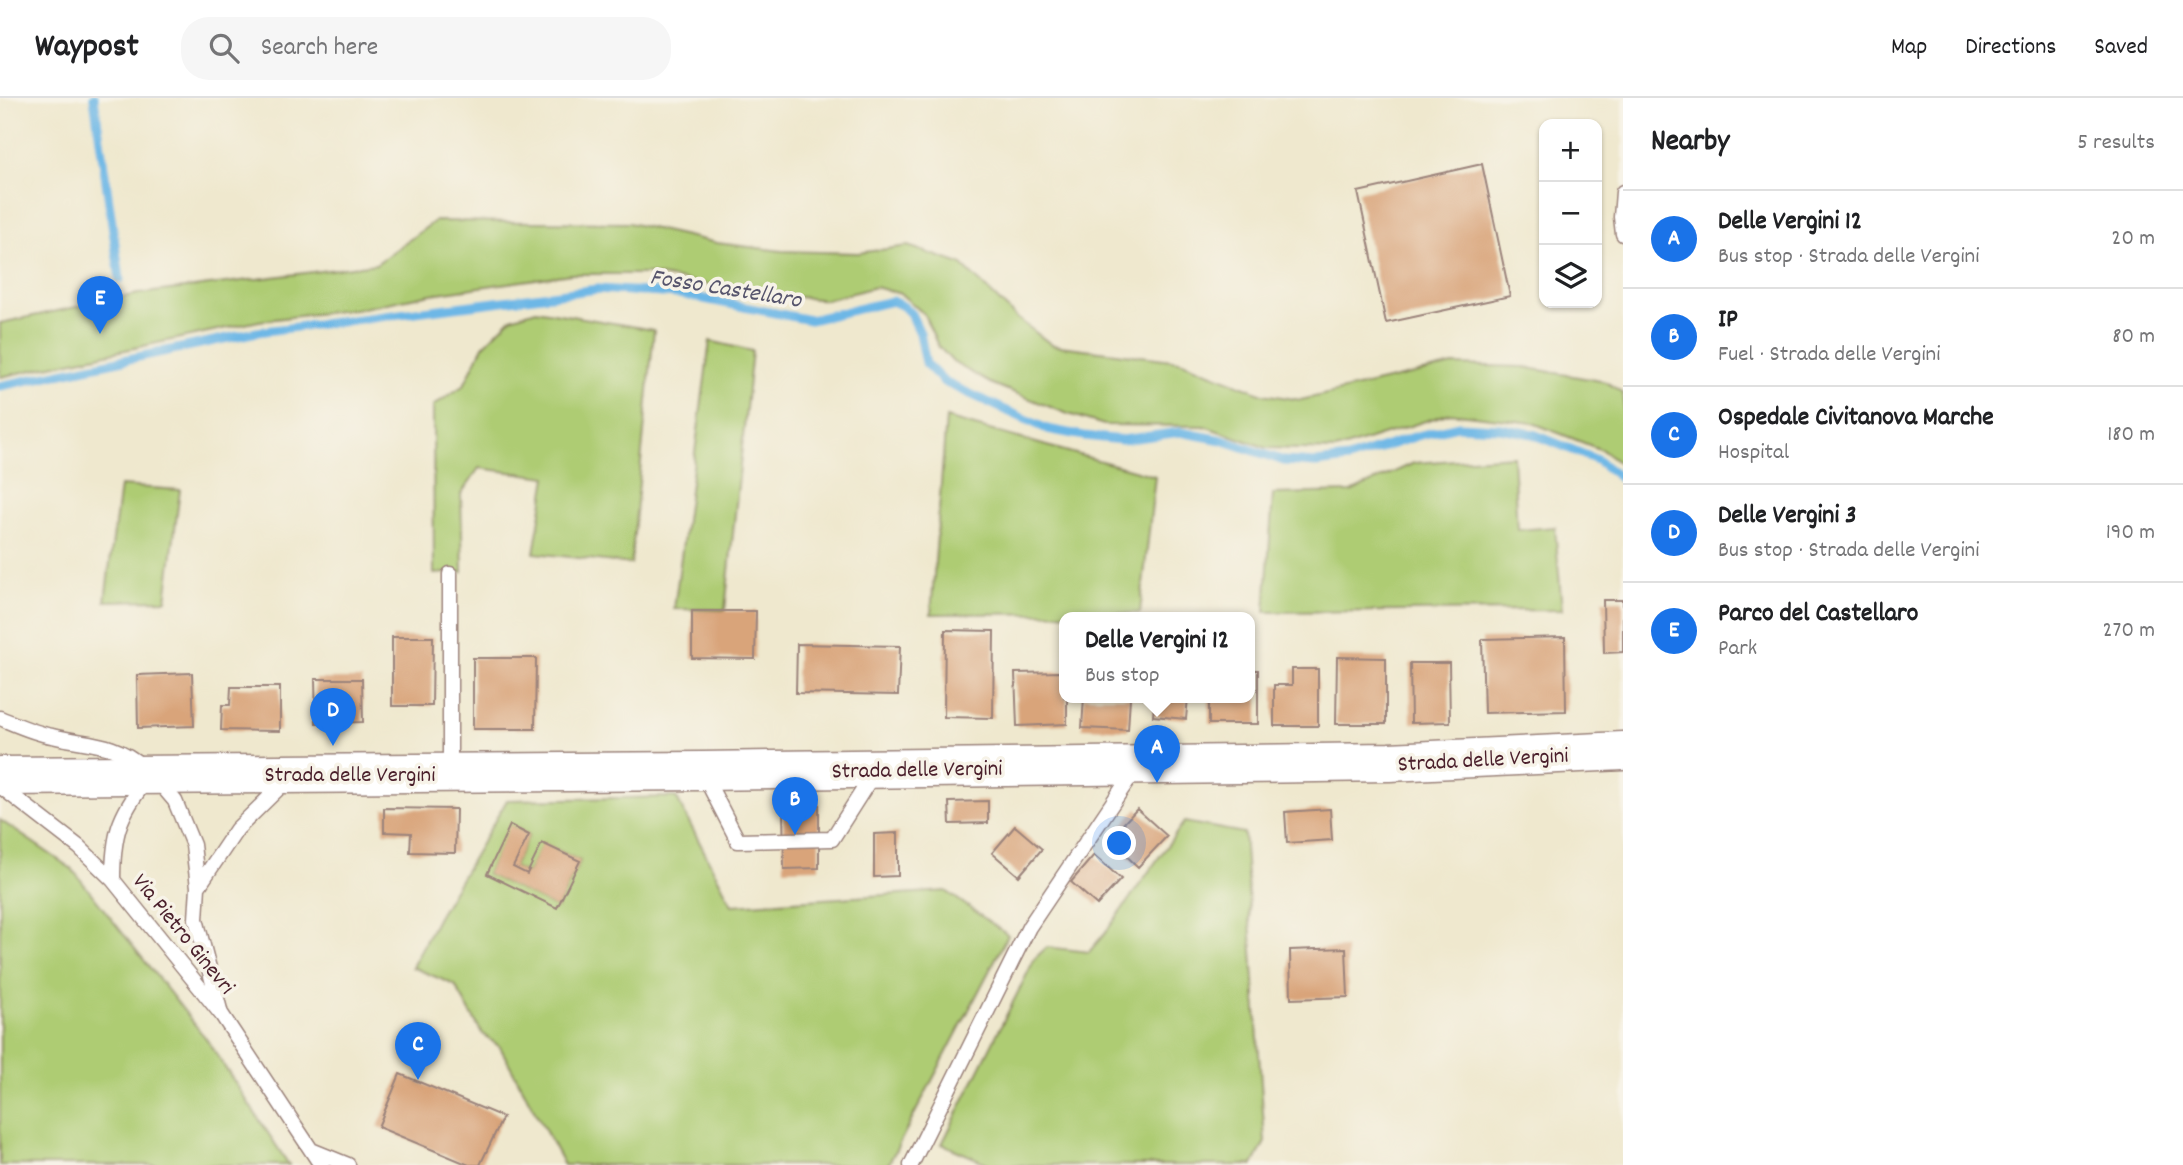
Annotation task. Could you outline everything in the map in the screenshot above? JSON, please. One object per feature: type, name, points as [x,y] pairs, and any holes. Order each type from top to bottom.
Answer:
[{"type":"main road","name":"Strada delle Vergini","points":[[0,776],[1389,762],[1623,751]]},
{"type":"lane","points":[[1623,192],[1623,234]]},
{"type":"lane","points":[[450,574],[450,772]]},
{"type":"lane","points":[[0,718],[50,736],[116,749],[151,774]]},
{"type":"lane","points":[[911,1165],[1029,928],[1139,765]]},
{"type":"lane","points":[[702,771],[738,841],[832,839],[877,769]]},
{"type":"lane","name":"Via Pietro Ginevri","points":[[113,880],[113,851],[117,830],[125,810],[151,774],[174,801],[193,845],[198,887],[196,919],[222,1015]]},
{"type":"lane","name":"Via Pietro Ginevri","points":[[198,887],[237,829],[293,774]]},
{"type":"lane","name":"Via Pietro Ginevri","points":[[0,786],[79,848],[113,880],[222,1015],[321,1165]]},
{"type":"lane","points":[[311,1150],[348,1165]]},
{"type":"green space","points":[[435,221],[629,223],[717,243],[782,251],[858,253],[908,246],[961,264],[1017,318],[1052,345],[1180,361],[1263,394],[1301,400],[1453,365],[1523,367],[1606,382],[1623,393],[1623,466],[1602,450],[1533,423],[1450,413],[1336,450],[1267,448],[1204,426],[1104,425],[1068,414],[990,383],[953,362],[938,346],[924,314],[901,294],[875,287],[826,300],[743,291],[649,274],[571,274],[431,294],[363,308],[259,321],[0,377],[0,323],[138,294],[376,264]]},
{"type":"green space","points":[[536,310],[654,330],[631,564],[534,553],[547,477],[479,468],[461,494],[463,572],[434,574],[433,406],[464,385],[483,346],[511,318]]},
{"type":"green space","points":[[710,341],[752,351],[725,610],[674,609]]},
{"type":"green space","points":[[946,418],[1155,476],[1140,612],[931,614]]},
{"type":"green space","points":[[1513,456],[1517,530],[1555,527],[1562,610],[1265,612],[1273,494],[1351,492],[1414,463]]},
{"type":"green space","points":[[120,486],[180,490],[166,600],[105,601]]},
{"type":"green space","points":[[676,797],[732,905],[946,891],[1008,935],[888,1165],[564,1165],[500,1047],[482,1033],[455,985],[412,967],[438,917],[507,800]],"holes":[[[511,826],[529,835],[513,867],[527,874],[543,843],[580,861],[557,908],[487,874]]]},
{"type":"green space","points":[[0,820],[72,869],[207,1040],[289,1165],[0,1165]]},
{"type":"green space","points":[[1184,822],[1244,833],[1265,1142],[1253,1165],[991,1165],[942,1144],[1035,958],[1047,947],[1089,952]]},
{"type":"building","points":[[1482,164],[1510,296],[1386,323],[1358,192]]},
{"type":"building","points":[[1603,600],[1623,600],[1623,652],[1604,653]]},
{"type":"building","points":[[692,611],[756,611],[755,659],[692,658]]},
{"type":"building","points":[[945,630],[994,631],[993,718],[944,717]]},
{"type":"building","points":[[392,637],[433,637],[432,706],[392,706]]},
{"type":"building","points":[[1565,637],[1566,711],[1484,713],[1482,639]]},
{"type":"building","points":[[797,644],[900,646],[898,695],[796,693]]},
{"type":"building","points":[[1337,657],[1386,658],[1386,724],[1336,724]]},
{"type":"building","points":[[473,658],[536,658],[535,729],[473,729]]},
{"type":"building","points":[[1410,663],[1449,663],[1450,722],[1411,723]]},
{"type":"building","points":[[1292,669],[1318,669],[1318,726],[1274,726],[1274,685],[1292,685]]},
{"type":"building","points":[[1255,670],[1258,670],[1258,724],[1209,724],[1209,703],[1255,703]]},
{"type":"building","points":[[1059,672],[1059,703],[1067,703],[1067,724],[1017,726],[1015,673]]},
{"type":"building","points":[[192,673],[194,726],[138,728],[137,675]]},
{"type":"building","points":[[315,679],[362,679],[363,722],[316,723]]},
{"type":"building","points":[[231,687],[280,687],[280,731],[221,730],[222,705],[230,705]]},
{"type":"building","points":[[1084,703],[1130,703],[1128,730],[1082,728]]},
{"type":"building","points":[[1154,703],[1187,703],[1186,719],[1153,716]]},
{"type":"building","points":[[988,801],[988,823],[950,824],[949,802]]},
{"type":"building","points":[[819,803],[819,868],[784,869],[783,804]]},
{"type":"building","points":[[384,808],[456,809],[455,853],[410,852],[411,833],[384,832]]},
{"type":"building","points":[[1137,809],[1167,836],[1138,867],[1109,839]]},
{"type":"building","points":[[1330,809],[1332,840],[1287,843],[1285,812]]},
{"type":"building","points":[[510,825],[529,835],[513,867],[527,874],[542,843],[580,861],[557,908],[487,874]]},
{"type":"building","points":[[1015,826],[1042,849],[1019,876],[992,853]]},
{"type":"building","points":[[898,833],[898,876],[874,877],[874,834]]},
{"type":"building","points":[[1094,855],[1121,879],[1097,905],[1071,882]]},
{"type":"building","points":[[1346,948],[1348,997],[1291,999],[1290,950]]},
{"type":"building","points":[[400,1074],[503,1117],[480,1165],[469,1165],[378,1127]]},
{"type":"waterway","points":[[94,98],[120,279]]},
{"type":"waterway","name":"Fosso Castellaro","points":[[0,386],[257,332],[598,289],[679,294],[810,320],[892,301],[911,314],[920,333],[926,364],[944,382],[1047,429],[1122,440],[1180,432],[1222,440],[1284,461],[1316,463],[1348,459],[1417,436],[1458,426],[1500,428],[1533,434],[1597,460],[1623,480]]},
{"type":"place","name":"Parco del Castellaro","points":[[100,334]]},
{"type":"place","name":"Delle Vergini 3","points":[[333,746]]},
{"type":"place","name":"Delle Vergini 12","points":[[1157,783]]},
{"type":"place","name":"IP","points":[[795,835]]},
{"type":"place","name":"Ospedale Civitanova Marche","points":[[418,1080]]}]
